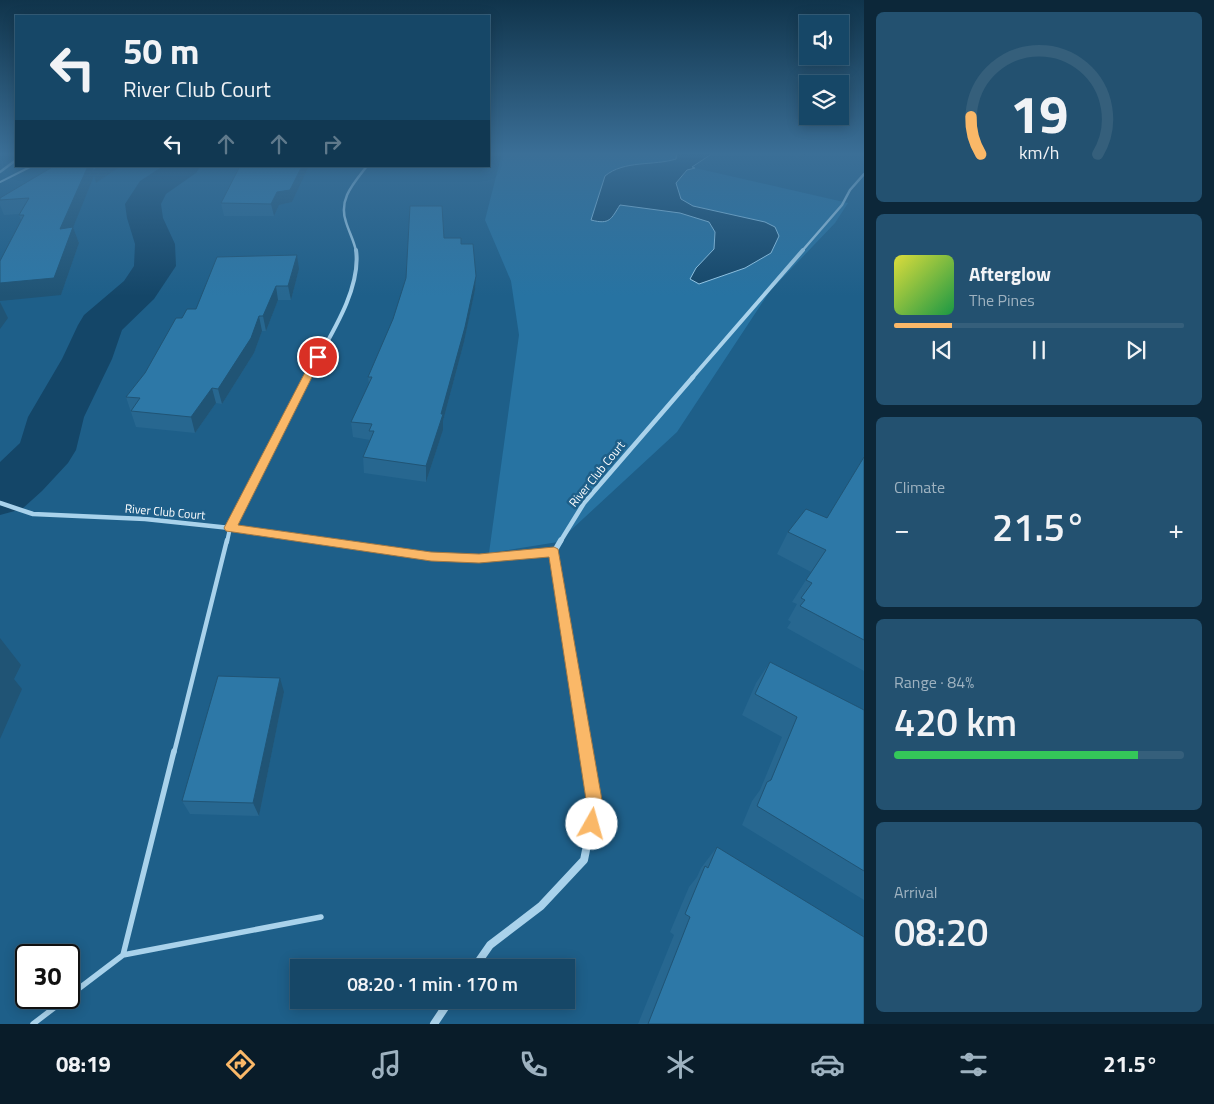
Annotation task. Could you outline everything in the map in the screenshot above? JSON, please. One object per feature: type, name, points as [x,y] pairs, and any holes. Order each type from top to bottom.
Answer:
[{"type":"street","points":[[230,528],[352,292],[358,266],[357,254],[345,220],[344,201]]},
{"type":"street","name":"River Club Court","points":[[0,503],[33,514],[145,519],[230,528],[431,556],[479,558],[554,552],[584,503],[844,201]]},
{"type":"street","points":[[480,959],[490,945],[541,906],[584,860],[595,806],[554,552]]},
{"type":"street","points":[[434,1024],[444,1009]]},
{"type":"lane","points":[[123,955],[230,528]]},
{"type":"lane","points":[[80,988],[123,955],[321,917]]},
{"type":"lane","points":[[33,1024],[52,1009]]},
{"type":"shaded area","points":[[490,201],[598,201],[592,220],[620,205],[680,213],[709,222],[715,232],[714,249],[696,268],[699,284],[745,268],[771,253],[765,222],[693,206],[684,201],[838,201],[848,203],[835,223],[770,291],[677,432],[558,542],[489,553],[519,335],[511,281],[485,220]]},
{"type":"shaded area","points":[[597,201],[684,201],[693,206],[765,222],[775,227],[779,236],[771,253],[745,268],[699,284],[690,279],[696,268],[714,249],[715,232],[709,222],[680,213],[620,205],[609,220],[602,222],[591,220]]},
{"type":"building","points":[[27,201],[73,201],[60,229],[73,227],[54,278],[0,283],[0,261],[24,215],[19,215]]},
{"type":"building","points":[[222,201],[273,201],[271,204],[221,203]]},
{"type":"building","points":[[410,206],[442,206],[444,238],[461,238],[461,244],[473,244],[476,276],[465,327],[441,414],[443,414],[426,466],[363,457],[374,431],[369,431],[372,424],[351,422],[372,377],[368,377],[393,319],[406,278]]},
{"type":"building","points":[[297,255],[288,286],[276,286],[263,316],[259,316],[251,338],[218,389],[212,388],[191,417],[131,411],[140,398],[126,397],[145,373],[176,318],[182,318],[187,309],[196,309],[217,257]]},
{"type":"building","points":[[864,457],[864,640],[800,606],[805,600],[801,598],[812,583],[806,580],[826,550],[788,532],[806,509],[827,518]]},
{"type":"building","points":[[770,662],[864,710],[864,871],[757,806],[767,782],[771,780],[797,717],[755,694]]},
{"type":"building","points":[[218,676],[280,678],[253,803],[182,801]]},
{"type":"building","points":[[717,847],[864,937],[864,1024],[648,1024],[690,917],[685,914],[705,866],[708,868]]},
{"type":"waterway","points":[[0,494],[21,477],[47,450],[56,417],[87,359],[101,325],[139,290],[155,266],[155,244],[145,218],[143,204],[145,201]]},
{"type":"route","points":[[318,357],[230,528],[431,556],[479,558],[554,552],[595,806],[592,824]]}]
